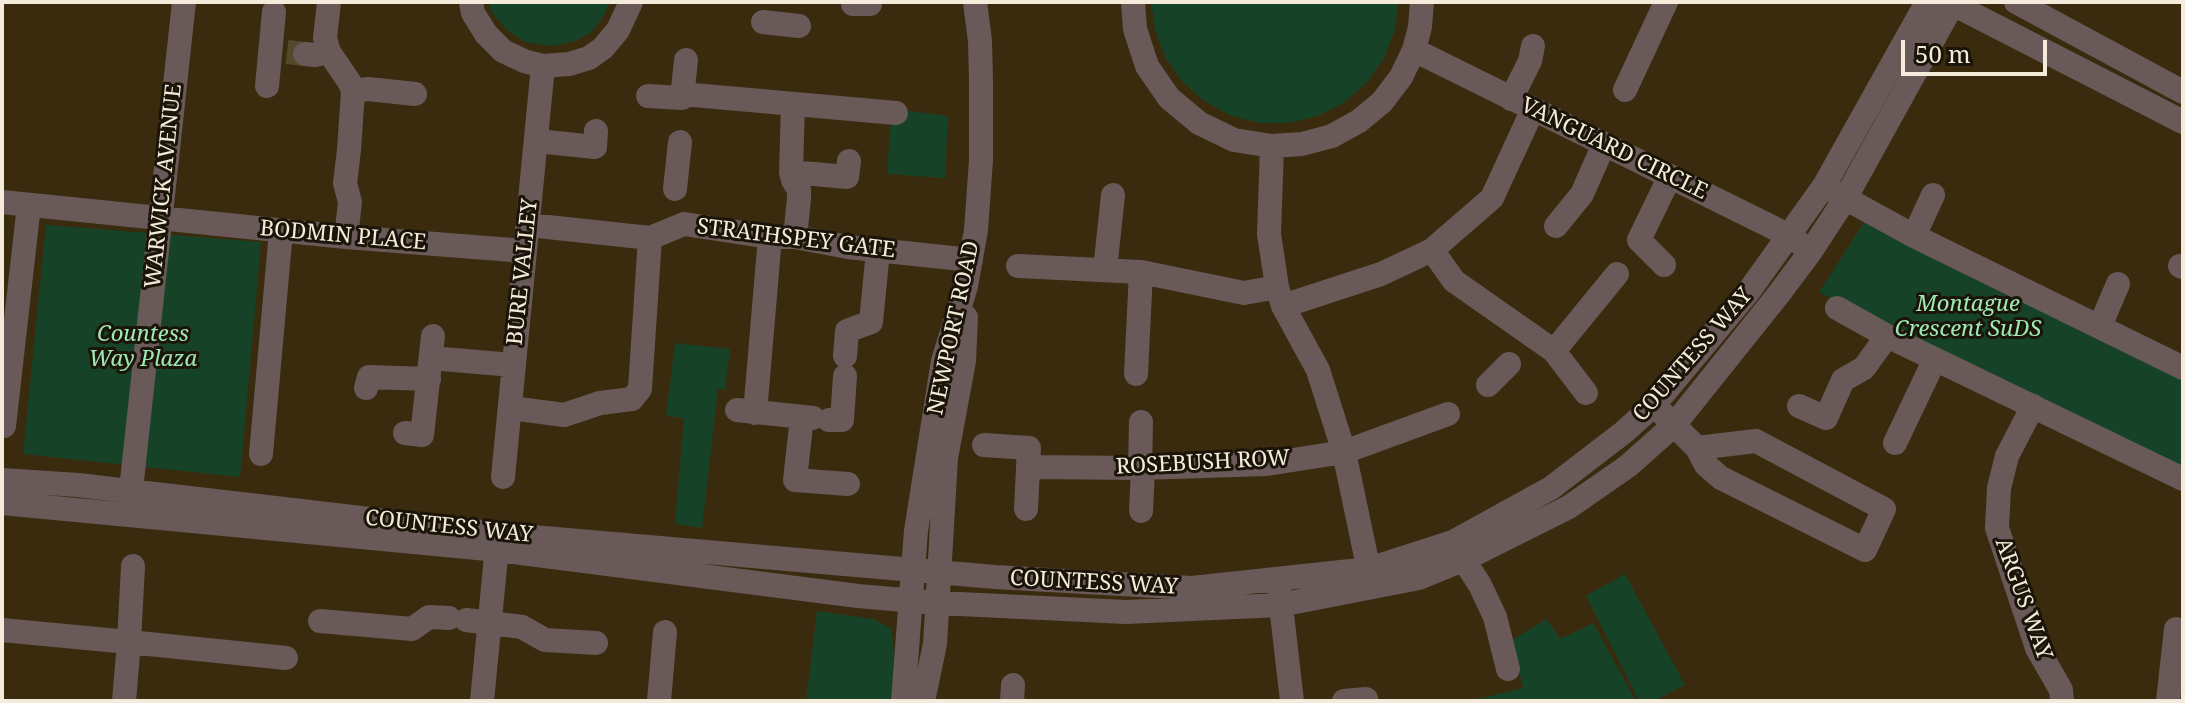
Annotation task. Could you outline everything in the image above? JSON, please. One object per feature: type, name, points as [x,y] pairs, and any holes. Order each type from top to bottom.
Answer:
[{"type":"street","name":"WARWICK AVENUE","points":[[130,503],[184,2]]},
{"type":"street","points":[[267,86],[298,52],[325,38],[329,2]]},
{"type":"street","points":[[471,2],[473,13],[486,34],[503,51],[543,66],[569,64],[589,58],[603,48],[618,30],[631,2]]},
{"type":"street","name":"NEWPORT ROAD","points":[[903,701],[916,531],[943,361],[966,286],[977,217],[981,148],[980,41],[975,2]]},
{"type":"street","points":[[1133,2],[1135,29],[1147,66],[1169,98],[1199,123],[1234,140],[1272,146],[1302,144],[1332,136],[1359,121],[1382,102],[1401,77],[1414,50],[1422,2]]},
{"type":"street","points":[[1625,90],[1666,2]]},
{"type":"street","name":"COUNTESS WAY","points":[[2,480],[78,485],[130,503],[498,542],[938,603],[1126,612],[1371,578],[1458,551],[1551,488],[1654,405],[1749,291],[1824,186],[1927,2]]},
{"type":"street","points":[[2016,2],[2183,92]]},
{"type":"street","points":[[1508,669],[1495,617],[1480,585],[1458,551],[1569,507],[1628,466],[1674,425],[1811,251],[1845,199],[1952,3],[2183,122]]},
{"type":"street","points":[[274,12],[298,52],[350,83],[353,91],[345,183],[350,202],[346,237]]},
{"type":"street","points":[[1018,266],[1141,272],[1244,293],[1280,296],[1381,274],[1432,250],[1492,198],[1522,104],[1533,46]]},
{"type":"street","name":"VANGUARD CIRCLE","points":[[1414,50],[1789,235],[1811,251]]},
{"type":"street","points":[[648,96],[682,98],[686,60]]},
{"type":"street","name":"BURE VALLEY","points":[[503,477],[543,66]]},
{"type":"street","points":[[353,91],[368,89],[415,94]]},
{"type":"street","points":[[682,94],[896,113]]},
{"type":"street","points":[[793,104],[791,172],[799,190],[783,237],[746,412],[842,420],[847,331],[871,322],[878,251]]},
{"type":"street","points":[[537,141],[595,147],[596,131]]},
{"type":"street","points":[[674,208],[680,142]]},
{"type":"street","points":[[1556,226],[1582,194],[1604,144]]},
{"type":"street","points":[[1272,146],[1269,234],[1280,296],[1318,370],[1344,452],[1371,578]]},
{"type":"street","points":[[791,172],[847,177],[849,161]]},
{"type":"street","points":[[1664,265],[1639,240],[1670,176]]},
{"type":"street","points":[[1824,186],[1914,236],[2183,368]]},
{"type":"street","points":[[1105,270],[1113,195]]},
{"type":"street","points":[[1914,236],[1933,195]]},
{"type":"street","name":"BODMIN PLACE","points":[[2,202],[281,231],[525,251]]},
{"type":"street","points":[[4,426],[29,205]]},
{"type":"street","name":"STRATHSPEY GATE","points":[[650,238],[674,208],[684,224],[878,251],[971,260]]},
{"type":"street","points":[[511,408],[564,415],[600,403],[632,399],[640,389],[650,238],[529,225]]},
{"type":"street","points":[[261,454],[281,231]]},
{"type":"street","points":[[1432,250],[1454,281],[1521,350],[1554,351]]},
{"type":"street","points":[[1136,374],[1141,272]]},
{"type":"street","points":[[1554,351],[1617,274]]},
{"type":"street","points":[[2100,326],[2118,284]]},
{"type":"street","points":[[923,701],[935,644],[946,458],[964,361],[966,286]]},
{"type":"street","points":[[1837,308],[1887,336],[2183,479]]},
{"type":"street","points":[[1799,406],[1826,418],[1843,380],[1864,368],[1887,336]]},
{"type":"street","points":[[1488,385],[1521,350]]},
{"type":"street","points":[[1554,351],[1586,393]]},
{"type":"street","points":[[405,433],[422,435],[431,357]]},
{"type":"street","points":[[366,388],[369,377],[431,357],[513,365]]},
{"type":"street","points":[[1895,443],[1935,359]]},
{"type":"street","points":[[1654,405],[1697,448],[1706,465],[1721,478],[1865,550],[1884,509],[1756,441],[1697,448]]},
{"type":"street","name":"ARGUS WAY","points":[[2033,406],[2007,456],[1999,488],[1997,528],[2037,648],[2061,690],[2062,701]]},
{"type":"street","name":"ROSEBUSH ROW","points":[[1028,467],[1141,468],[1267,464],[1344,452],[1448,414]]},
{"type":"street","points":[[806,417],[795,480],[848,484]]},
{"type":"street","points":[[1141,422],[1141,511]]},
{"type":"street","points":[[984,445],[1029,448],[1026,509]]},
{"type":"street","points":[[1721,478],[1730,445]]},
{"type":"street","name":"COUNTESS WAY","points":[[2,503],[74,511],[130,503]]},
{"type":"street","points":[[482,701],[498,542]]},
{"type":"street","name":"COUNTESS WAY","points":[[498,542],[995,577],[1279,592]]},
{"type":"street","points":[[124,701],[133,566]]},
{"type":"street","points":[[1279,592],[1292,701]]},
{"type":"street","points":[[320,621],[412,629],[429,617],[458,619],[522,627],[545,640],[596,643]]},
{"type":"street","points":[[2168,701],[2176,629]]},
{"type":"street","points":[[2,630],[286,658]]},
{"type":"street","points":[[659,701],[665,632]]},
{"type":"green space","points":[[488,2],[610,2],[592,32],[573,42],[550,46],[525,42],[506,29],[491,11]]},
{"type":"green space","points":[[1151,2],[1398,2],[1395,30],[1384,58],[1367,82],[1345,102],[1318,116],[1289,123],[1259,123],[1230,115],[1204,101],[1182,81],[1165,57],[1155,29]]},
{"type":"green space","points":[[902,110],[948,116],[945,178],[887,174],[891,118]]},
{"type":"green space","name":"Montague Crescent SuDS","points":[[1865,221],[2183,376],[2183,469],[1819,292]]},
{"type":"green space","name":"Countess Way Plaza","points":[[46,225],[261,242],[240,477],[23,454]]},
{"type":"green space","points":[[675,343],[730,349],[725,389],[718,389],[702,528],[675,524],[684,418],[666,416]]},
{"type":"green space","points":[[1625,574],[1685,685],[1654,701],[1639,701],[1586,596]]},
{"type":"green space","points":[[817,611],[873,619],[891,628],[895,657],[891,701],[806,701]]},
{"type":"green space","points":[[1547,619],[1560,639],[1593,623],[1636,701],[1469,701],[1523,688],[1512,640]]},
{"type":"tunnel","points":[[287,52],[305,54]]}]
